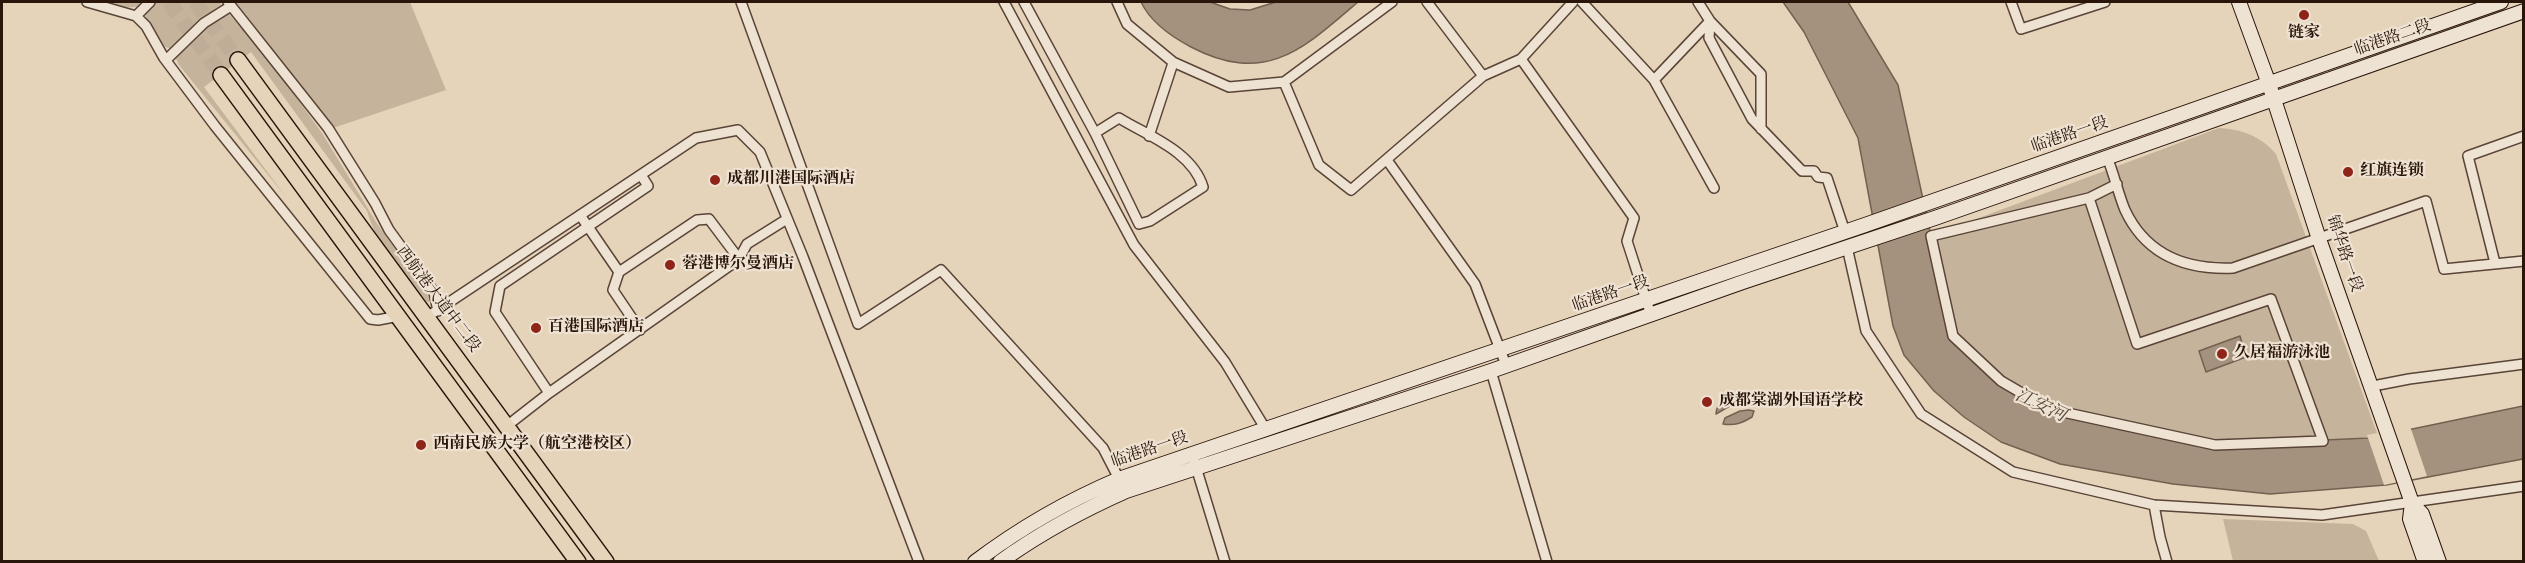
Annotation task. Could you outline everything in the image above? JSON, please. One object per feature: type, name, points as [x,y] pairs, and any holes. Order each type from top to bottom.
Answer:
[{"type":"main road","name":"锦华路一段","points":[[2239,2],[2272,90],[2319,239],[2373,386],[2412,503]]},
{"type":"main road","name":"临港路二段","points":[[2272,90],[2501,2]]},
{"type":"main road","name":"临港路二段","points":[[2272,90],[2523,11]]},
{"type":"main road","name":"西航港大道中二段","points":[[238,60],[433,314],[508,425],[606,561]]},
{"type":"main road","points":[[221,75],[578,561]]},
{"type":"main road","name":"临港路一段","points":[[975,561],[1048,513],[1119,479],[1265,428],[1501,351],[1930,202],[2272,90]]},
{"type":"main road","name":"临港路一段","points":[[1000,561],[1025,543],[1078,512],[1126,491],[1491,371],[1935,218],[2107,157],[2272,90]]},
{"type":"main road","points":[[2412,503],[2410,519],[2425,561]]},
{"type":"main road","points":[[2412,503],[2422,514],[2439,561]]},
{"type":"street","points":[[87,2],[136,16],[146,26],[166,60],[215,126],[312,243],[370,319],[378,320],[399,316]]},
{"type":"street","points":[[136,16],[150,2]]},
{"type":"street","points":[[741,2],[858,324],[941,270],[1103,448],[1119,479]]},
{"type":"street","points":[[1004,2],[1134,245],[1225,362],[1265,428]]},
{"type":"street","points":[[1024,2],[1095,133],[1139,224],[1149,222],[1203,187],[1198,173],[1176,151],[1119,118],[1095,133]]},
{"type":"street","points":[[1117,2],[1127,24],[1173,63],[1229,87],[1284,82],[1392,2]]},
{"type":"street","points":[[1426,2],[1483,76]]},
{"type":"street","points":[[1284,82],[1320,165],[1351,190],[1483,76],[1521,59],[1573,2]]},
{"type":"street","points":[[1582,2],[1654,80],[1714,188]]},
{"type":"street","points":[[1698,2],[1710,21],[1761,74],[1761,129]]},
{"type":"street","points":[[2011,2],[2021,29],[2105,2]]},
{"type":"street","points":[[166,60],[204,23],[230,4],[328,128],[375,203],[389,231],[435,292],[433,314]]},
{"type":"street","points":[[1654,80],[1710,21]]},
{"type":"street","points":[[1710,21],[1709,38],[1752,119],[1802,171],[1814,171],[1818,177],[1827,178],[1845,232]]},
{"type":"street","points":[[1521,59],[1634,218],[1627,241],[1651,315]]},
{"type":"street","points":[[1149,136],[1173,63]]},
{"type":"street","points":[[433,314],[696,138],[738,130],[760,152],[788,219],[919,561]]},
{"type":"street","points":[[2495,263],[2468,156],[2523,135]]},
{"type":"street","points":[[2107,157],[2125,210],[2143,240],[2182,264],[2208,269],[2233,268],[2426,201],[2445,269],[2523,261]]},
{"type":"street","points":[[1387,160],[1475,284],[1506,365]]},
{"type":"street","points":[[549,393],[495,312],[500,286],[648,186],[641,175]]},
{"type":"street","points":[[2089,198],[2138,344],[2271,299],[2323,441],[2215,445],[2049,409],[2001,381],[1953,336],[1931,236],[2089,198],[2117,184]]},
{"type":"street","points":[[580,215],[619,272]]},
{"type":"street","points":[[640,330],[613,290],[619,272],[697,220],[709,219],[739,259]]},
{"type":"street","points":[[508,425],[549,393],[739,259],[747,244],[788,219]]},
{"type":"street","points":[[1847,247],[1866,331],[1921,414],[2013,472],[2154,505],[2322,515],[2523,486]]},
{"type":"street","points":[[2373,386],[2523,364]]},
{"type":"street","points":[[1491,371],[1547,561]]},
{"type":"street","points":[[1192,454],[1224,561]]},
{"type":"street","points":[[2154,505],[2167,561]]},
{"type":"shaded area","points":[[96,2],[146,2],[142,6],[125,7]]},
{"type":"shaded area","points":[[154,2],[220,2],[221,5],[173,49],[158,41],[149,25],[145,14]]},
{"type":"shaded area","points":[[236,2],[410,2],[446,90],[333,128]]},
{"type":"shaded area","points":[[228,13],[266,56],[322,133],[376,222],[432,301],[427,302],[392,259],[377,236],[367,211],[251,52],[204,87],[286,197],[179,65],[175,56],[205,26]]},
{"type":"shaded area","points":[[2219,128],[2235,130],[2257,138],[2276,154],[2378,436],[2319,442],[2215,445],[2049,409],[2001,381],[1953,336],[1931,236]]},
{"type":"shaded area","points":[[2223,519],[2353,524],[2366,531],[2379,561],[2233,561]]},
{"type":"water","points":[[1141,2],[1210,2],[1230,9],[1250,10],[1276,2],[1358,2],[1319,34],[1282,57],[1262,62],[1241,63],[1217,58],[1177,39],[1156,23]]},
{"type":"water","name":"江安河","points":[[1783,2],[1848,2],[1898,85],[1953,336],[1971,354],[2049,409],[2215,445],[2369,438],[2523,406],[2523,459],[2386,485],[2270,494],[2173,484],[2060,464],[2001,442],[1964,417],[1934,391],[1904,355],[1893,326],[1858,138],[1804,32]]},
{"type":"water","name":"久居福游泳池","points":[[2240,336],[2246,357],[2206,372],[2199,351]]},
{"type":"water","points":[[1735,393],[1744,394],[1754,402],[1733,404],[1716,414],[1722,400]]},
{"type":"water","points":[[1740,411],[1754,411],[1752,417],[1735,424],[1723,424],[1725,418]]},
{"type":"pier","points":[[2410,426],[2427,476],[2384,485],[2367,435]]},
{"type":"tunnel","points":[[169,2],[221,75]]},
{"type":"tunnel","points":[[195,2],[238,60]]},
{"type":"place","name":"链家","points":[[2304,15]]},
{"type":"place","name":"红旗连锁","points":[[2348,172]]},
{"type":"place","name":"成都川港国际酒店","points":[[715,180]]},
{"type":"place","name":"蓉港博尔曼酒店","points":[[670,265]]},
{"type":"place","name":"百港国际酒店","points":[[536,328]]},
{"type":"place","name":"久居福游泳池","points":[[2222,354]]},
{"type":"place","name":"成都棠湖外国语学校","points":[[1707,402]]},
{"type":"place","name":"西南民族大学（航空港校区）","points":[[421,445]]}]
